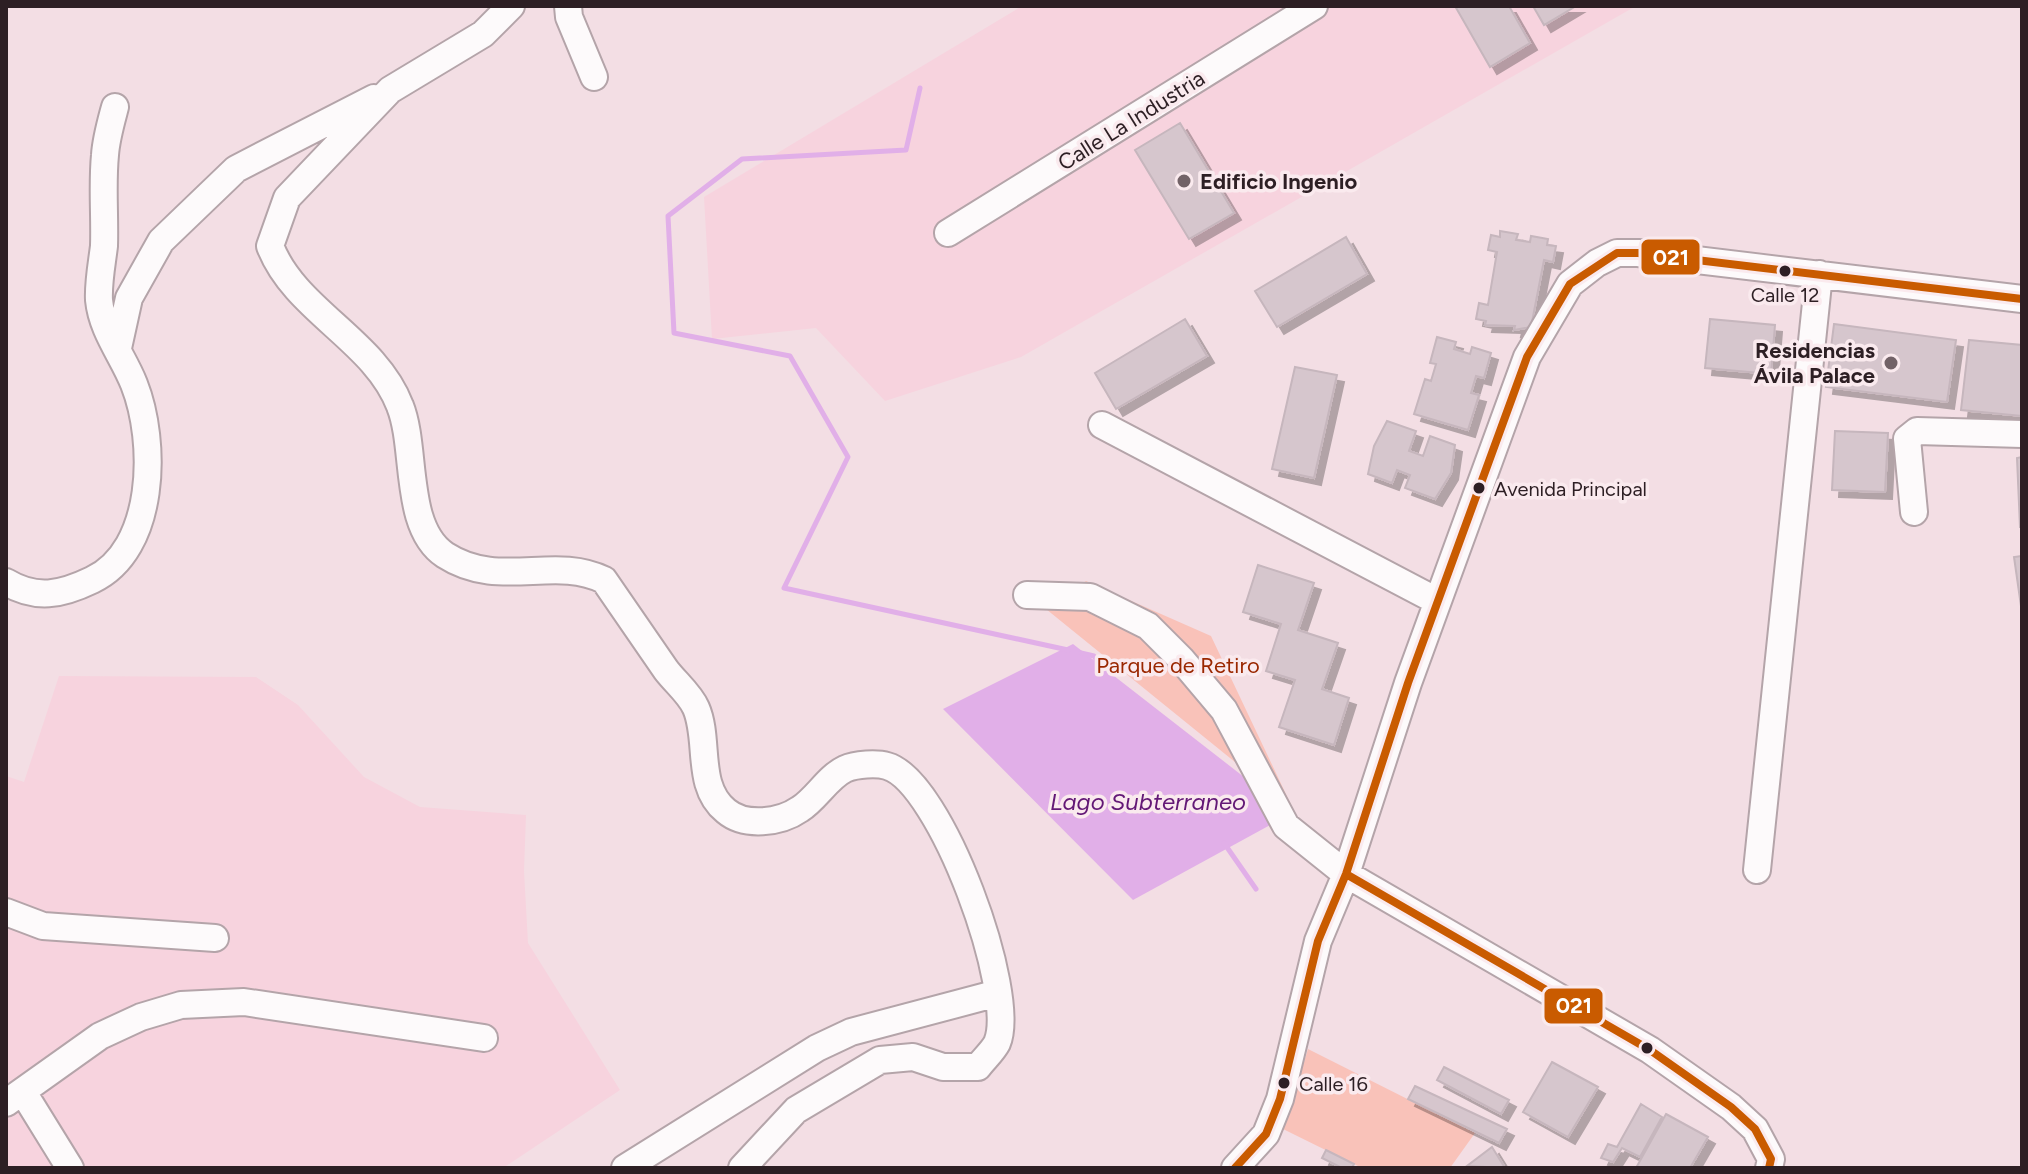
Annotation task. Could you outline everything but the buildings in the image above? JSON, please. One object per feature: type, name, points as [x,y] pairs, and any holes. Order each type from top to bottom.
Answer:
[{"type":"street","points":[[118,348],[129,298],[161,241],[236,169],[390,90],[483,34],[511,6]]},
{"type":"street","points":[[568,6],[569,17],[594,77]]},
{"type":"street","name":"Calle La Industria","points":[[948,233],[1314,6]]},
{"type":"street","points":[[390,90],[287,198],[270,246],[279,269],[378,368],[400,404],[411,443],[411,474],[426,530],[441,552],[473,570],[543,573],[583,570],[604,580],[696,708],[706,771],[715,795],[725,810],[743,820],[769,821],[799,810],[845,769],[890,766],[911,785],[955,851],[983,928],[998,993],[997,1042],[978,1067],[943,1067],[913,1057],[880,1060],[796,1110],[742,1168]]},
{"type":"street","points":[[6,582],[23,592],[47,595],[99,577],[123,558],[144,513],[147,448],[135,387],[104,322],[99,298],[105,153],[115,107]]},
{"type":"street","points":[[1235,1168],[1266,1134],[1280,1099],[1318,941],[1346,874],[1437,601],[1527,357],[1570,284],[1597,263],[1617,253],[2022,299]]},
{"type":"street","points":[[1757,870],[1819,274]]},
{"type":"street","points":[[1102,425],[1437,601]]},
{"type":"street","points":[[1914,512],[1907,439],[1917,431],[2022,434]]},
{"type":"street","points":[[1027,595],[1090,597],[1148,626],[1224,710],[1286,826],[1346,874],[1662,1058],[1731,1107],[1755,1129],[1771,1159],[1769,1168]]},
{"type":"street","points":[[6,912],[43,926],[215,938]]},
{"type":"street","points":[[625,1168],[840,1037],[998,993]]},
{"type":"street","points":[[70,1168],[14,1098],[100,1036],[141,1017],[181,1005],[244,1002],[484,1038]]},
{"type":"shaded area","points":[[1022,6],[1636,6],[1021,357],[885,401],[816,328],[712,339],[704,197]]},
{"type":"shaded area","points":[[59,676],[256,677],[298,705],[364,777],[420,807],[526,815],[524,871],[528,943],[620,1090],[503,1168],[6,1168],[6,776],[24,782]]},
{"type":"green space","name":"Parque de Retiro","points":[[1086,581],[1211,636],[1293,809],[1046,609]]},
{"type":"green space","points":[[1308,1049],[1475,1133],[1450,1168],[1362,1168],[1283,1129]]},
{"type":"water","name":"Lago Subterraneo","points":[[1073,644],[1253,784],[1274,823],[1133,900],[943,709]]},
{"type":"waterway","points":[[920,88],[906,150],[742,159],[668,216],[674,333],[790,356],[848,457],[784,588],[1068,650]]},
{"type":"waterway","points":[[1081,653],[1094,656],[1101,667]]},
{"type":"waterway","points":[[1224,843],[1256,889]]},
{"type":"transit line","name":"021","points":[[1235,1168],[1266,1134],[1280,1099],[1318,941],[1346,874],[1408,683],[1527,357],[1570,284],[1617,253],[1638,253],[2022,299]]},
{"type":"transit line","name":"021","points":[[1346,874],[1650,1050],[1731,1107],[1755,1129],[1771,1159],[1769,1168]]},
{"type":"place","name":"Edificio Ingenio","points":[[1184,181]]},
{"type":"place","name":"Calle 12","points":[[1785,271]]},
{"type":"place","name":"Residencias Ávila Palace","points":[[1891,363]]},
{"type":"place","name":"Avenida Principal","points":[[1479,488]]},
{"type":"place","name":"Calle 16","points":[[1284,1083]]}]
